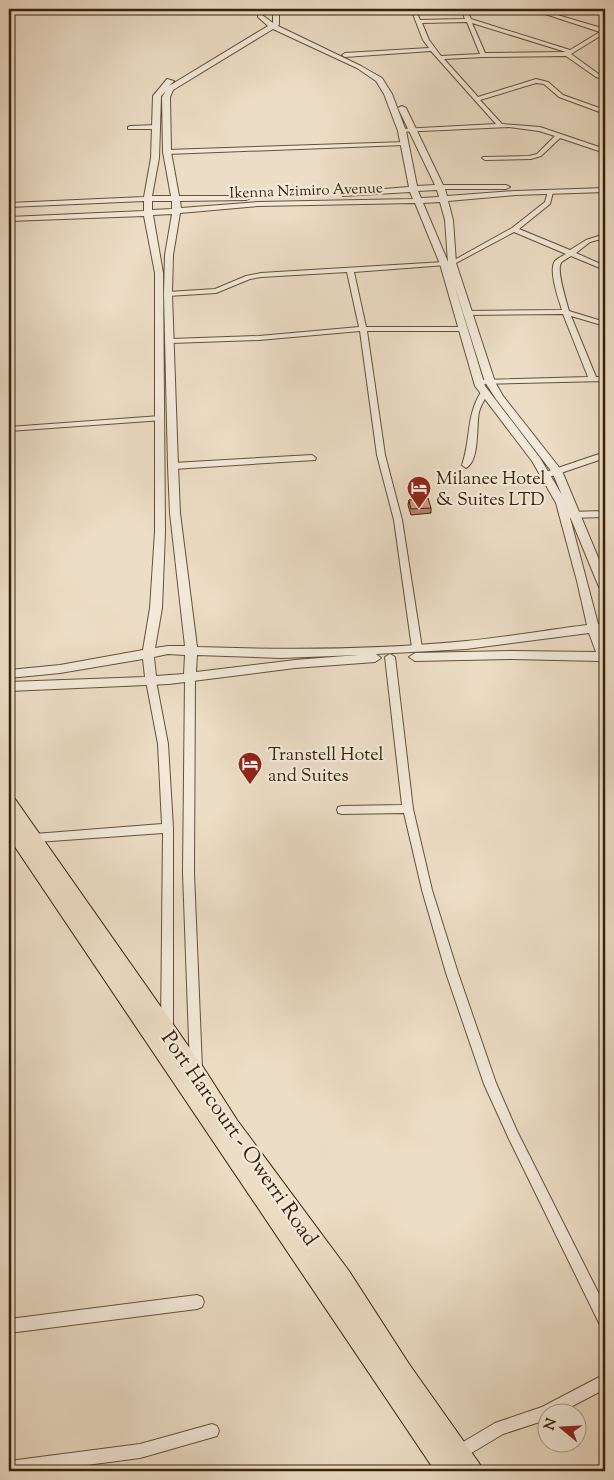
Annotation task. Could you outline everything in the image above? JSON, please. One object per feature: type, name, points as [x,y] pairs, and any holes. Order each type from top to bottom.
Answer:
[{"type":"main road","name":"Port Harcourt - Owerri Road","points":[[9,804],[17,836],[449,1471]]},
{"type":"main road","name":"Port Harcourt - Owerri Road","points":[[17,836],[196,1074],[230,1127],[341,1279],[401,1372],[471,1471]]},
{"type":"street","points":[[275,23],[276,9]]},
{"type":"street","points":[[413,9],[432,49],[500,125]]},
{"type":"street","points":[[464,9],[483,55]]},
{"type":"street","points":[[532,9],[605,31]]},
{"type":"street","points":[[9,687],[190,678],[295,664],[390,657],[512,655],[605,658],[597,643],[599,628],[583,581],[570,515],[557,471],[499,397],[490,382],[468,313],[448,264],[417,201],[402,132],[388,94],[379,80],[359,67],[275,23],[259,12]]},
{"type":"street","points":[[167,1034],[168,828],[163,744],[151,681],[148,653],[156,608],[160,532],[159,272],[148,213],[148,199],[155,158],[156,105],[170,82],[253,32],[258,27],[259,12]]},
{"type":"street","points":[[418,22],[469,20],[569,53],[598,76],[605,78]]},
{"type":"street","points":[[275,23],[371,69],[387,82],[396,93],[412,132],[440,187],[444,199],[449,220],[448,264],[462,328],[484,394],[546,475],[561,503],[570,515],[605,587]]},
{"type":"street","points":[[164,93],[275,23]]},
{"type":"street","points":[[440,58],[569,53],[605,31]]},
{"type":"street","points":[[345,55],[432,49]]},
{"type":"street","points":[[476,99],[536,81],[546,83],[561,96],[605,112]]},
{"type":"street","points":[[164,93],[167,152],[177,211],[169,255],[168,294],[175,513],[190,649],[187,784],[188,909],[196,1074]]},
{"type":"street","points":[[402,132],[500,125],[540,129],[605,151]]},
{"type":"street","points":[[130,128],[157,127]]},
{"type":"street","points":[[485,158],[529,158],[539,155],[559,135]]},
{"type":"street","points":[[167,152],[404,143]]},
{"type":"street","name":"Ikenna Nzimiro Avenue","points":[[9,205],[176,198],[294,197],[440,187],[605,184]]},
{"type":"street","name":"Ikenna Nzimiro Avenue","points":[[9,219],[148,213],[277,203],[417,201],[605,190]]},
{"type":"street","points":[[168,294],[216,291],[248,277],[261,275],[448,264],[514,229],[548,203],[550,192]]},
{"type":"street","points":[[514,229],[605,268]]},
{"type":"street","points":[[593,380],[580,343],[565,312],[556,268],[558,262],[569,253],[588,241],[605,236]]},
{"type":"street","points":[[350,270],[363,329],[381,455],[398,520],[417,648]]},
{"type":"street","points":[[468,313],[565,312],[605,324]]},
{"type":"street","points":[[171,341],[259,338],[363,329],[462,328]]},
{"type":"street","points":[[479,382],[605,379]]},
{"type":"street","points":[[466,465],[472,446],[476,404],[484,394]]},
{"type":"street","points":[[9,429],[160,418]]},
{"type":"street","points":[[546,475],[605,455]]},
{"type":"street","points":[[173,466],[312,458]]},
{"type":"street","points":[[570,515],[605,514]]},
{"type":"street","points":[[9,674],[60,668],[148,653],[190,649],[291,654],[417,648],[466,645],[599,628]]},
{"type":"street","points":[[390,657],[408,809],[433,908],[490,1084],[513,1135],[605,1320]]},
{"type":"street","points":[[342,810],[408,809]]},
{"type":"street","points":[[17,836],[168,828]]},
{"type":"street","points":[[9,1326],[197,1302]]},
{"type":"street","points":[[567,1402],[605,1381]]},
{"type":"street","points":[[458,1453],[500,1428],[536,1417]]},
{"type":"street","points":[[9,1468],[140,1451],[212,1431]]},
{"type":"building","points":[[428,498],[431,508],[411,509],[409,500]]},
{"type":"place","name":"Milanee Hotel & Suites LTD","points":[[419,509]]},
{"type":"place","name":"Transtell Hotel and Suites","points":[[250,785]]}]
